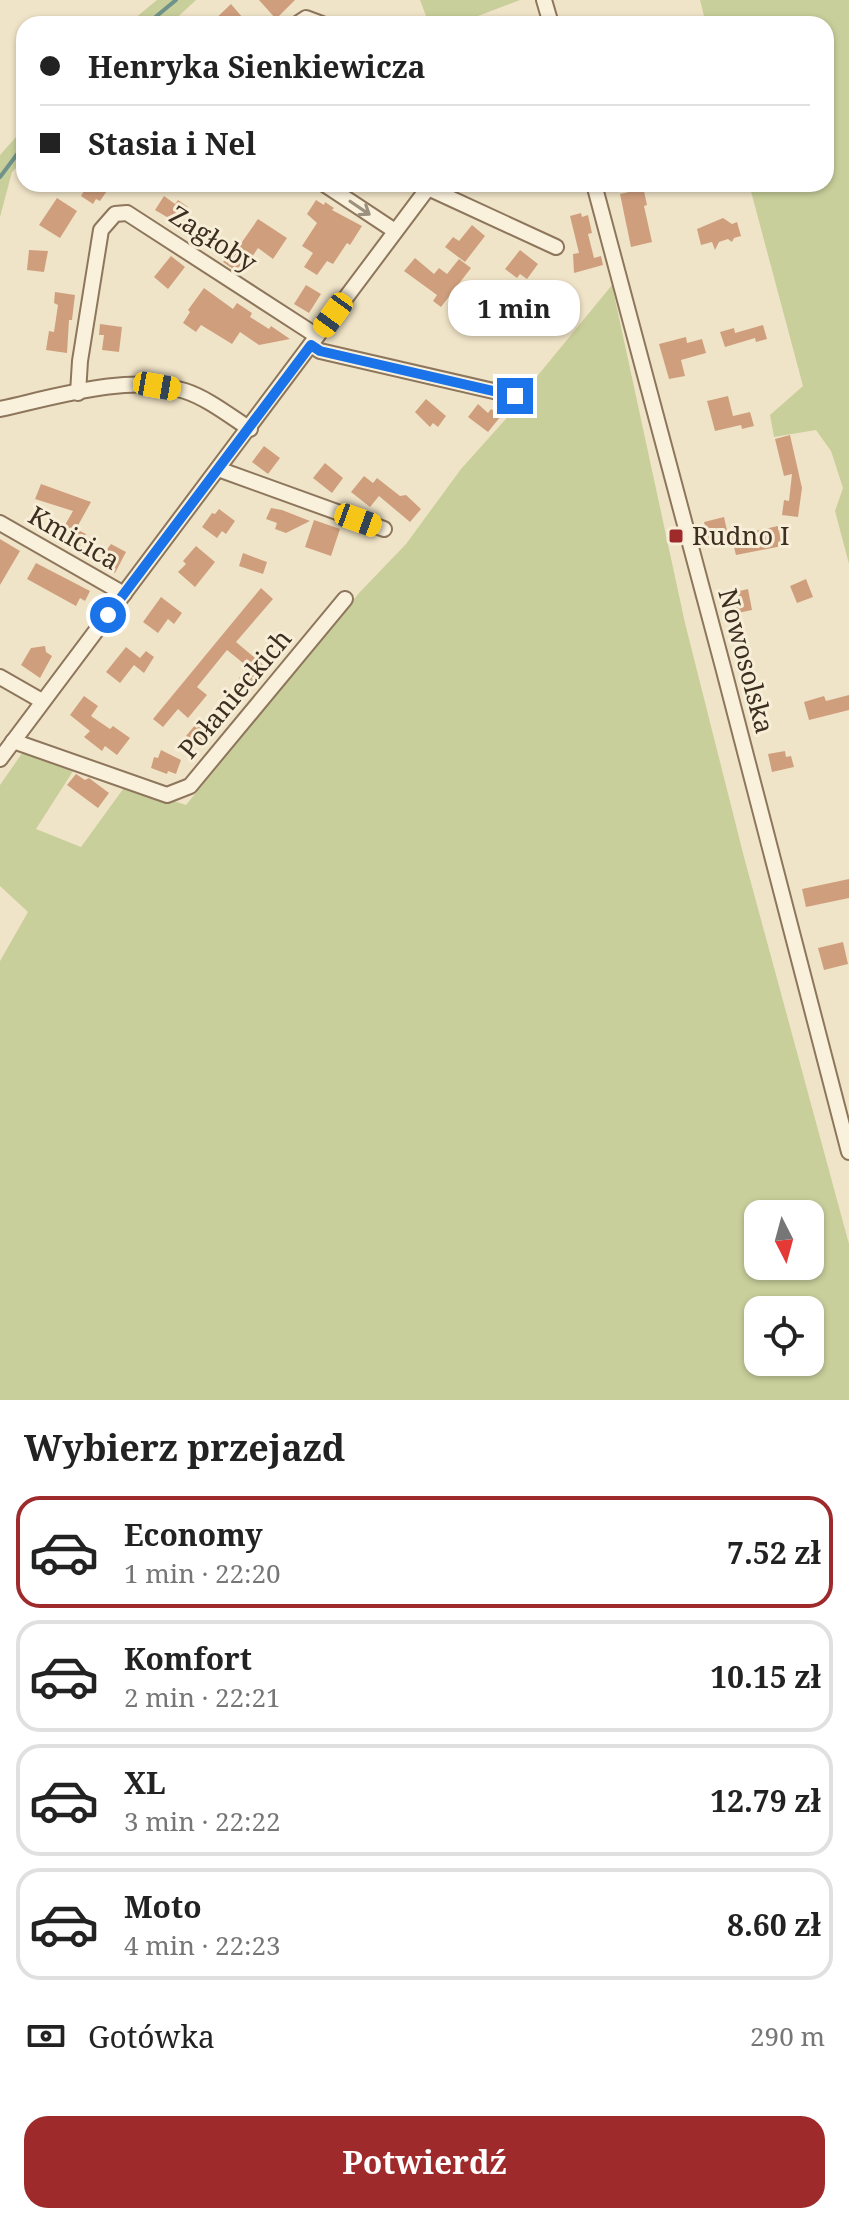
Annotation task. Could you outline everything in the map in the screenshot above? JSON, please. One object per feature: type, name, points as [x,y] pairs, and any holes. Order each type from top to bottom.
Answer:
[{"type":"street","points":[[336,192],[395,231]]},
{"type":"street","points":[[0,759],[425,192]]},
{"type":"street","points":[[442,192],[556,247]]},
{"type":"street","name":"Nowosolska","points":[[596,192],[849,1152]]},
{"type":"street","name":"Zagłoby","points":[[78,393],[80,361],[101,230],[115,214],[127,213],[314,341],[320,351],[515,396]]},
{"type":"street","points":[[0,409],[100,388],[157,386],[186,391],[250,429]]},
{"type":"street","points":[[218,469],[384,529]]},
{"type":"street","name":"Kmicica","points":[[0,523],[124,594]]},
{"type":"street","name":"Połanieckich","points":[[13,741],[167,795],[190,786],[345,599]]},
{"type":"street","points":[[0,677],[42,701]]},
{"type":"green space","points":[[157,0],[196,0],[179,16],[138,16]]},
{"type":"green space","points":[[420,0],[520,0],[478,16],[426,16]]},
{"type":"green space","points":[[700,0],[849,0],[849,564],[835,511],[843,488],[831,451],[816,430],[774,437],[770,415],[803,386],[751,192],[834,192],[834,16],[704,16]]},
{"type":"green space","points":[[16,137],[16,168],[12,172],[0,217],[0,155]]},
{"type":"green space","points":[[466,281],[507,313],[491,334],[450,302]]},
{"type":"green space","points":[[612,285],[685,623],[744,857],[849,1244],[849,1400],[0,1400],[0,961],[28,912],[0,886],[0,785],[25,749],[75,768],[36,829],[81,847],[126,785],[186,805],[359,593],[406,544],[461,469],[513,411],[534,380]]},
{"type":"building","points":[[259,0],[295,0],[279,16],[273,16]]},
{"type":"building","points":[[231,4],[241,16],[218,16]]},
{"type":"building","points":[[83,192],[106,192],[100,201],[96,199],[93,204],[81,196]]},
{"type":"building","points":[[644,192],[652,242],[631,247],[620,194]]},
{"type":"building","points":[[164,196],[175,204],[178,200],[188,207],[177,223],[155,210]]},
{"type":"building","points":[[57,198],[77,211],[60,238],[39,225]]},
{"type":"building","points":[[316,200],[324,205],[325,202],[334,208],[332,210],[362,226],[333,264],[327,261],[317,275],[304,267],[313,253],[302,246],[317,223],[307,214]]},
{"type":"building","points":[[581,213],[582,217],[588,215],[592,233],[588,234],[594,258],[601,256],[603,265],[574,273],[573,254],[579,253],[570,216]]},
{"type":"building","points":[[723,218],[732,224],[737,222],[741,236],[732,242],[728,239],[719,242],[715,250],[712,242],[701,245],[697,229]]},
{"type":"building","points":[[258,219],[287,238],[273,259],[258,248],[244,269],[240,266],[236,271],[223,262]]},
{"type":"building","points":[[472,225],[485,236],[465,262],[445,247],[453,237],[459,241]]},
{"type":"building","points":[[29,250],[48,251],[44,272],[27,270]]},
{"type":"building","points":[[520,250],[538,264],[527,279],[520,274],[517,278],[505,269]]},
{"type":"building","points":[[171,256],[185,267],[168,289],[154,277]]},
{"type":"building","points":[[415,258],[434,274],[439,268],[447,274],[459,259],[471,268],[441,307],[433,301],[437,295],[404,271]]},
{"type":"building","points":[[306,285],[321,294],[309,313],[294,304]]},
{"type":"building","points":[[204,288],[233,309],[237,303],[252,313],[250,317],[290,339],[259,345],[240,332],[232,344],[201,325],[196,332],[183,323],[190,312],[188,310]]},
{"type":"building","points":[[55,292],[75,295],[72,320],[69,320],[67,353],[46,350],[49,331],[54,332],[58,305],[54,303]]},
{"type":"building","points":[[100,324],[122,327],[119,352],[102,350],[104,335],[99,335]]},
{"type":"building","points":[[763,325],[767,339],[756,342],[755,338],[725,347],[720,332],[734,328],[735,333]]},
{"type":"building","points":[[686,337],[687,343],[702,339],[706,353],[681,360],[685,376],[669,379],[659,344]]},
{"type":"building","points":[[728,396],[733,416],[750,412],[754,426],[742,429],[741,425],[715,431],[707,401]]},
{"type":"building","points":[[426,399],[446,416],[438,427],[433,423],[430,427],[415,412]]},
{"type":"building","points":[[478,404],[488,413],[491,409],[501,416],[488,432],[468,417]]},
{"type":"building","points":[[790,435],[802,488],[798,517],[782,515],[784,500],[789,501],[792,474],[784,476],[775,439]]},
{"type":"building","points":[[264,446],[280,458],[268,474],[252,462]]},
{"type":"building","points":[[325,463],[343,478],[332,493],[313,478]]},
{"type":"building","points":[[364,476],[373,483],[377,478],[400,496],[406,495],[421,509],[410,522],[379,496],[370,507],[351,492]]},
{"type":"building","points":[[41,484],[91,502],[76,529],[86,534],[77,550],[57,539],[73,511],[35,499]]},
{"type":"building","points":[[271,508],[310,521],[286,533],[275,529],[277,523],[266,519]]},
{"type":"building","points":[[219,509],[235,521],[226,534],[222,531],[217,538],[202,527]]},
{"type":"building","points":[[724,517],[728,535],[709,540],[704,522]]},
{"type":"building","points":[[314,520],[340,529],[331,556],[305,547]]},
{"type":"building","points":[[778,526],[782,546],[736,555],[731,536]]},
{"type":"building","points":[[0,539],[20,551],[0,585]]},
{"type":"building","points":[[111,544],[126,552],[115,573],[97,563]]},
{"type":"building","points":[[196,546],[215,562],[195,587],[178,572]]},
{"type":"building","points":[[243,553],[267,562],[263,574],[239,566]]},
{"type":"building","points":[[36,563],[90,591],[85,601],[80,598],[76,606],[27,579]]},
{"type":"building","points":[[806,579],[813,597],[797,603],[790,586]]},
{"type":"building","points":[[261,588],[273,599],[236,642],[267,668],[261,677],[252,688],[239,678],[248,667],[227,650],[197,687],[207,695],[188,718],[178,709],[163,727],[153,719]]},
{"type":"building","points":[[748,589],[752,610],[728,615],[723,595]]},
{"type":"building","points":[[161,597],[182,613],[174,624],[168,619],[158,633],[143,622]]},
{"type":"building","points":[[45,646],[46,652],[52,656],[40,678],[21,665],[31,648]]},
{"type":"building","points":[[126,647],[140,658],[146,651],[154,657],[144,673],[134,665],[120,683],[106,672]]},
{"type":"building","points":[[849,695],[849,710],[809,720],[804,702],[824,696],[826,701]]},
{"type":"building","points":[[84,696],[98,706],[91,716],[130,738],[117,755],[105,746],[102,751],[84,737],[90,731],[70,715]]},
{"type":"building","points":[[201,718],[216,730],[201,748],[186,736]]},
{"type":"building","points":[[161,750],[181,760],[176,774],[151,768],[154,757],[158,758]]},
{"type":"building","points":[[785,751],[786,757],[791,756],[794,767],[772,772],[768,754]]},
{"type":"building","points":[[76,774],[85,780],[89,778],[109,793],[98,808],[67,785]]},
{"type":"building","points":[[849,879],[849,898],[806,907],[802,889]]},
{"type":"building","points":[[843,942],[848,964],[824,970],[818,948]]},
{"type":"waterway","points":[[157,16],[176,0]]},
{"type":"waterway","points":[[0,177],[16,156]]},
{"type":"place","name":"Rudno I","points":[[676,536]]},
{"type":"route","points":[[108,615],[311,345],[320,351],[515,396]]}]
